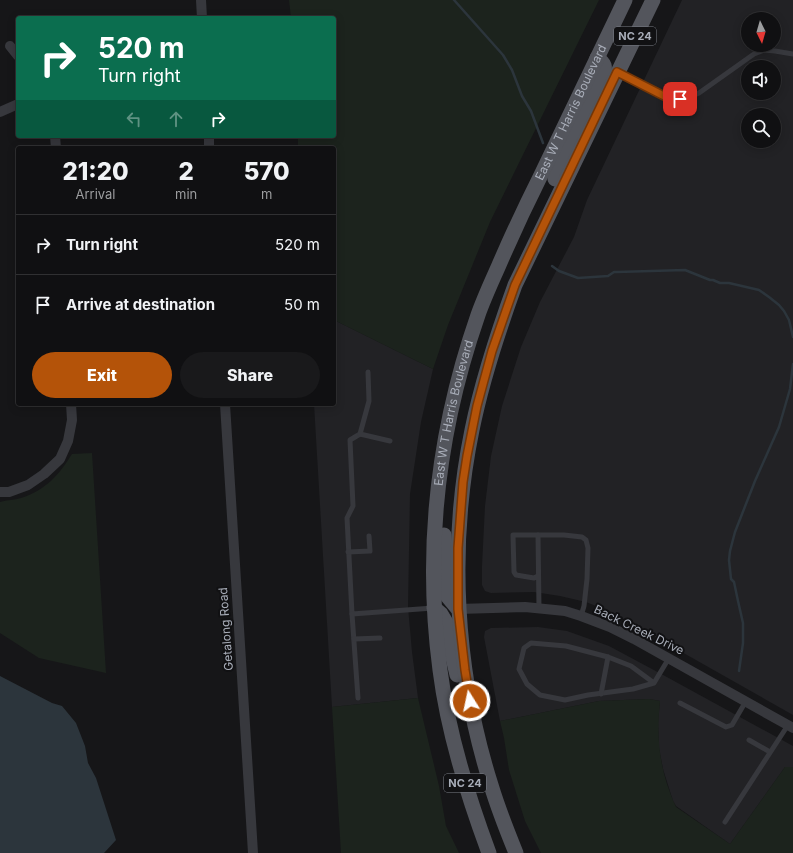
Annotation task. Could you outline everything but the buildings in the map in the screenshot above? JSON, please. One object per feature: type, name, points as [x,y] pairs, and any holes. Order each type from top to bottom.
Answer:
[{"type":"main road","name":"East W T Harris Boulevard","points":[[516,853],[490,784],[477,732],[465,670],[448,608],[433,578],[435,513],[441,460],[460,370],[487,292],[518,223],[625,0]]},
{"type":"main road","name":"East W T Harris Boulevard","points":[[489,853],[475,816],[455,749],[440,672],[437,644],[448,608],[458,548],[461,504],[472,430],[484,378],[515,285],[653,0]]},
{"type":"main road","points":[[534,246],[537,223],[562,164],[603,76],[605,69],[604,64],[597,58]]},
{"type":"main road","points":[[446,432],[443,521],[445,587],[448,597],[448,608],[441,614],[447,624],[450,645],[465,712],[482,754]]},
{"type":"street","points":[[200,0],[202,16]]},
{"type":"street","points":[[10,46],[16,54]]},
{"type":"street","points":[[0,112],[16,105]]},
{"type":"street","points":[[0,492],[9,492],[28,485],[44,474],[60,459],[68,441],[72,420],[72,406]]},
{"type":"street","name":"Getalong Road","points":[[225,406],[253,853]]},
{"type":"street","name":"Back Creek Drive","points":[[448,608],[525,607],[565,611],[581,616],[610,627],[634,639],[791,726]]},
{"type":"lane","points":[[617,72],[668,98],[680,99],[699,93],[754,54],[764,50],[793,54]]},
{"type":"lane","points":[[358,698],[347,518],[353,506],[350,440],[360,434],[369,401],[368,372]]},
{"type":"lane","points":[[360,434],[390,441]]},
{"type":"lane","points":[[538,576],[534,578],[516,575],[514,572],[513,535],[564,535],[582,537],[586,540],[588,548],[587,579],[584,606],[581,616]]},
{"type":"lane","points":[[538,535],[539,608]]},
{"type":"lane","points":[[348,552],[370,551],[369,536]]},
{"type":"lane","points":[[352,614],[448,608]]},
{"type":"lane","points":[[354,639],[380,638]]},
{"type":"lane","points":[[654,683],[631,666],[608,657],[566,646],[531,643],[524,648],[518,669],[527,684],[540,695],[565,700],[633,689],[654,683],[669,658]]},
{"type":"lane","points":[[601,694],[608,657]]},
{"type":"lane","points":[[680,703],[726,727],[732,725],[746,701]]},
{"type":"lane","points":[[725,822],[770,752],[791,726]]},
{"type":"lane","points":[[749,740],[770,752]]},
{"type":"shaded area","points":[[289,0],[599,0],[490,222],[448,325],[433,369],[336,321],[336,146],[298,146],[298,138],[336,138],[336,16],[291,16]]},
{"type":"shaded area","points":[[682,0],[793,0],[793,715],[611,612],[586,602],[560,596],[534,592],[491,593],[485,591],[482,585],[485,506],[491,456],[502,406],[521,347],[540,302],[574,237],[587,200]]},
{"type":"shaded area","points":[[336,321],[433,369],[421,422],[410,494],[408,607],[418,698],[332,707],[314,406],[336,406]]},
{"type":"shaded area","points":[[92,453],[106,673],[39,658],[0,633],[0,502],[21,498],[38,491],[57,475],[72,454]]},
{"type":"shaded area","points":[[538,627],[567,631],[609,646],[793,746],[793,767],[785,767],[730,844],[676,806],[673,801],[663,769],[659,748],[658,723],[660,701],[649,699],[599,701],[500,721],[484,637],[485,631],[491,628]]},
{"type":"shaded area","points":[[0,676],[52,703],[62,706],[76,723],[85,746],[88,763],[96,778],[116,840],[104,853],[0,853]]},
{"type":"shaded area","points":[[418,698],[439,786],[446,826],[459,853],[341,853],[332,707]]},
{"type":"shaded area","points":[[649,699],[660,701],[660,753],[667,784],[676,807],[730,844],[785,767],[793,767],[793,853],[541,853],[525,821],[509,770],[500,721],[599,701]]},
{"type":"waterway","points":[[454,0],[503,55],[512,70],[522,96],[531,111],[543,143]]},
{"type":"waterway","points":[[552,266],[559,271],[578,278],[608,276],[614,272],[685,270],[720,283],[729,283],[759,290],[779,305],[784,311],[789,320],[793,337]]},
{"type":"waterway","points":[[739,671],[743,643],[743,623],[734,582],[731,579],[729,560],[730,551],[735,532],[755,481],[779,427],[790,389],[793,364]]},
{"type":"route","points":[[470,701],[458,609],[458,548],[461,504],[467,456],[477,406],[500,327],[515,285],[617,72],[668,98],[680,99]]}]
